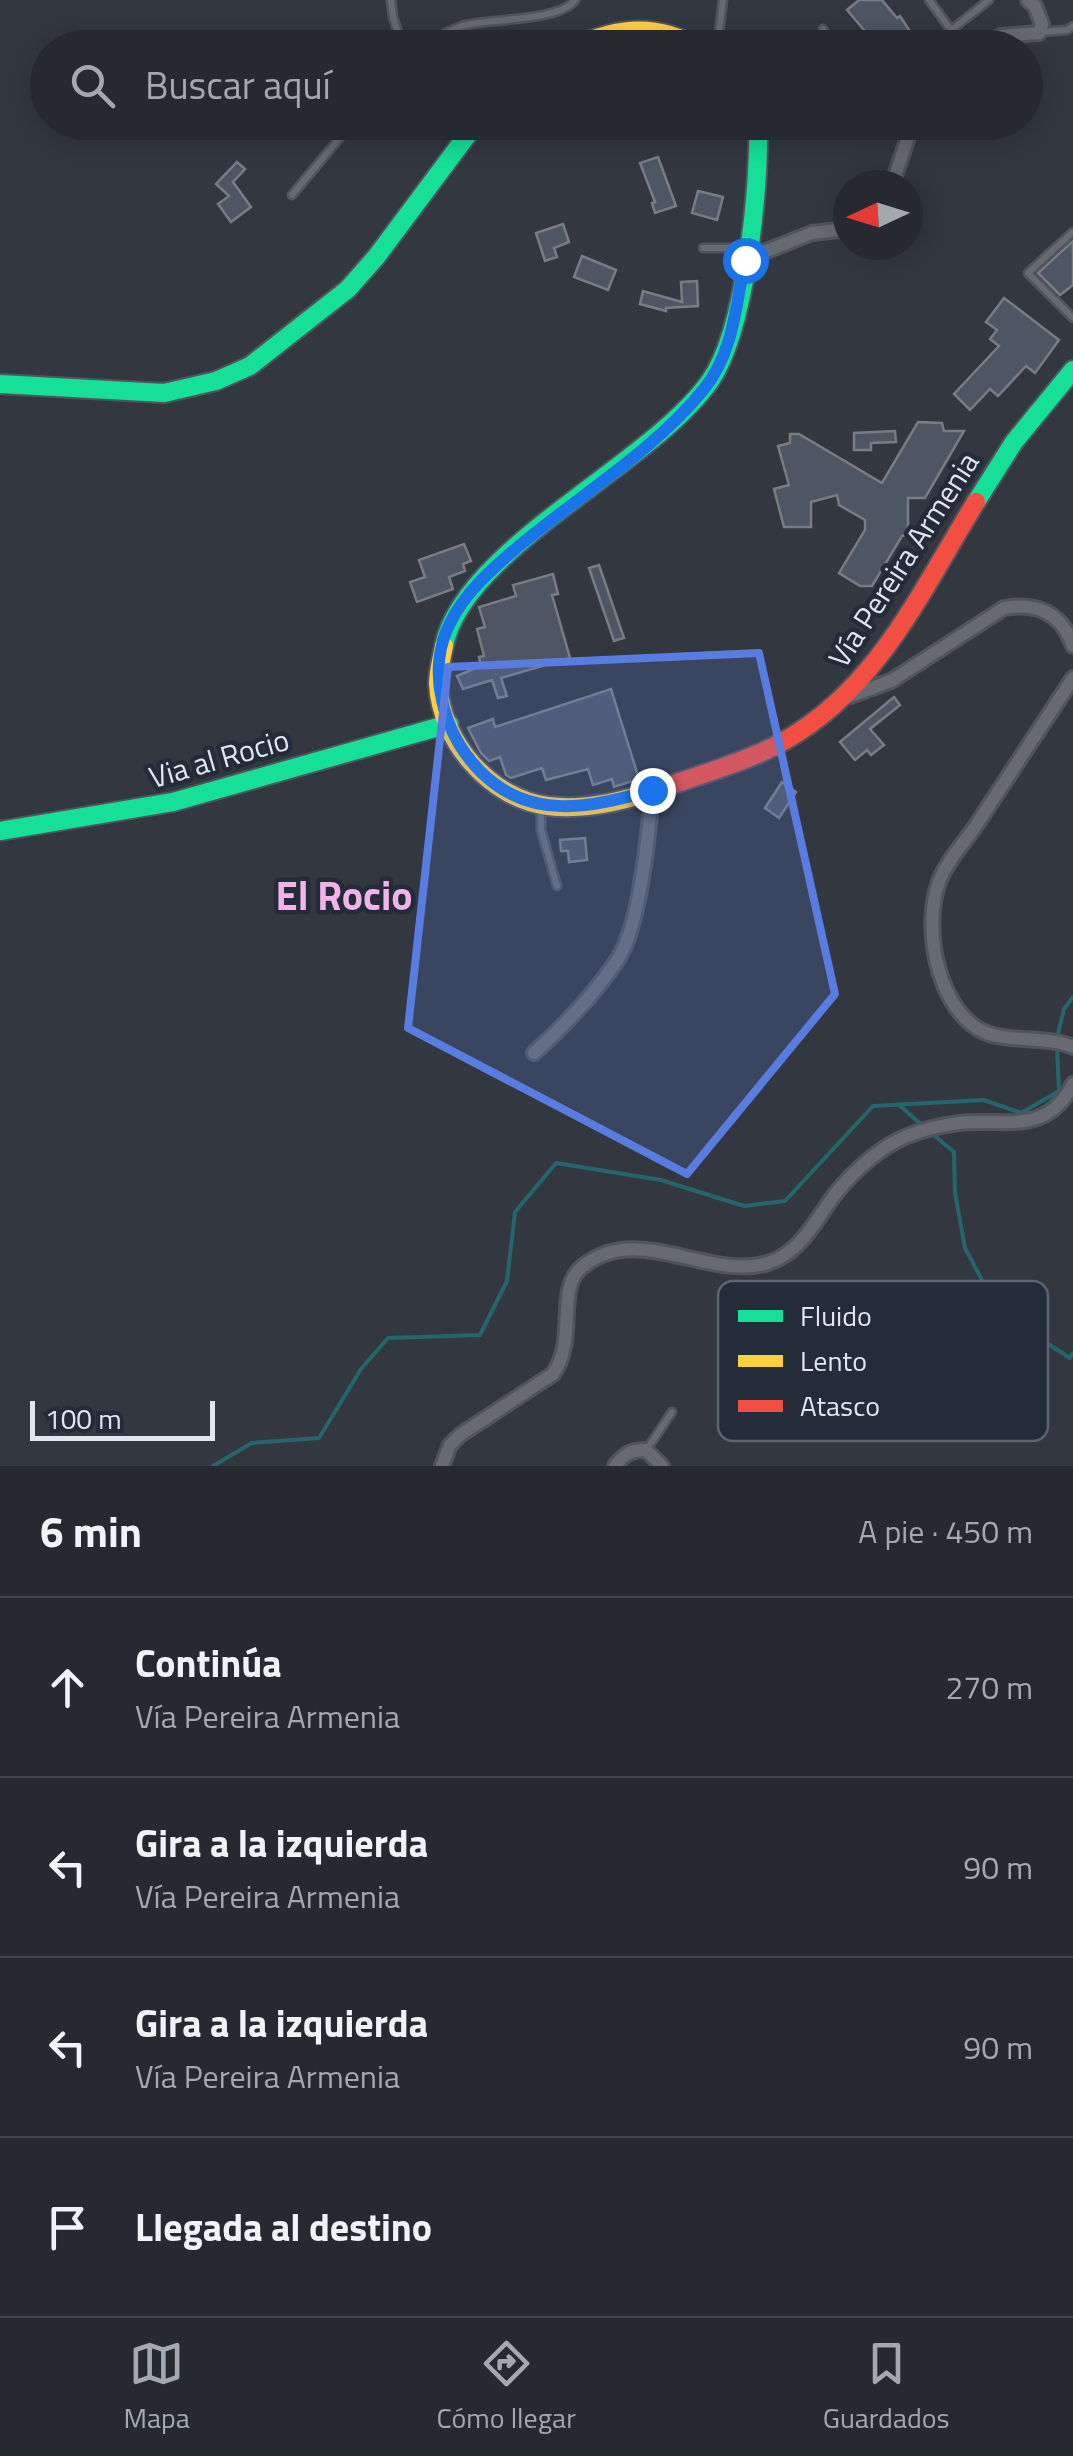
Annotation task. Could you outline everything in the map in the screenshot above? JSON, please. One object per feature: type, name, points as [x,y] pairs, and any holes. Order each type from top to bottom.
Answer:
[{"type":"main road","points":[[0,384],[164,393],[216,381],[250,366],[348,289],[464,140]]},
{"type":"main road","name":"Vía Pereira Armenia","points":[[759,140],[760,160],[746,254],[726,348],[704,389],[636,453],[494,568],[458,608],[448,627],[439,662],[440,691],[457,742],[482,773],[516,797],[540,804],[590,807],[652,790],[771,748],[800,732],[844,699],[873,668],[1014,442],[1073,370]]},
{"type":"main road","name":"Via al Rocio","points":[[0,831],[193,798],[360,746],[449,724]]},
{"type":"street","points":[[1028,0],[1042,24],[1040,30]]},
{"type":"street","points":[[897,170],[907,140]]},
{"type":"street","points":[[746,254],[812,233],[833,231]]},
{"type":"street","points":[[844,699],[890,681],[1004,608],[1020,605],[1045,609],[1066,628],[1073,646]]},
{"type":"street","points":[[1073,678],[939,882],[931,934],[940,975],[956,1008],[978,1029],[1002,1037],[1057,1040],[1073,1047]]},
{"type":"street","points":[[534,1053],[568,1022],[620,956],[630,926],[649,828],[652,790]]},
{"type":"street","points":[[442,1466],[450,1446],[460,1435],[554,1374],[567,1344],[567,1296],[572,1279],[582,1267],[602,1256],[643,1250],[735,1266],[767,1263],[792,1250],[855,1172],[889,1145],[909,1135],[960,1123],[1035,1120],[1052,1110],[1073,1084]]},
{"type":"street","points":[[615,1466],[635,1450],[646,1450],[662,1466]]},
{"type":"lane","points":[[391,0],[397,30]]},
{"type":"lane","points":[[453,30],[484,21],[548,14],[570,8],[575,0]]},
{"type":"lane","points":[[719,30],[723,0]]},
{"type":"lane","points":[[929,0],[951,30],[989,0]]},
{"type":"lane","points":[[1043,32],[1073,26]]},
{"type":"lane","points":[[292,195],[338,140]]},
{"type":"lane","points":[[1073,232],[1028,273],[1073,318]]},
{"type":"lane","points":[[703,248],[746,254]]},
{"type":"lane","points":[[540,804],[541,830],[557,886]]},
{"type":"lane","points":[[646,1450],[672,1412]]},
{"type":"highlighted area","points":[[759,653],[835,994],[687,1174],[408,1028],[448,667]]},
{"type":"building","points":[[859,0],[882,0],[909,30],[864,30],[847,10]]},
{"type":"building","points":[[658,157],[676,206],[655,213],[655,202],[640,163]]},
{"type":"building","points":[[237,162],[245,169],[233,182],[251,207],[231,222],[218,204],[229,196],[216,184]]},
{"type":"building","points":[[698,191],[723,197],[717,220],[692,213]]},
{"type":"building","points":[[563,224],[569,242],[554,248],[557,257],[545,261],[536,233]]},
{"type":"building","points":[[1073,241],[1073,285],[1060,295],[1038,273]]},
{"type":"building","points":[[582,256],[616,270],[608,290],[574,277]]},
{"type":"building","points":[[697,281],[698,306],[666,311],[640,304],[643,291],[682,302],[681,282]]},
{"type":"building","points":[[1004,298],[1059,340],[1035,373],[1026,366],[998,396],[990,389],[970,410],[954,394],[999,346],[990,339],[997,330],[986,322]]},
{"type":"building","points":[[918,422],[942,423],[944,431],[964,431],[925,498],[908,498],[908,534],[902,536],[872,586],[860,586],[839,573],[865,530],[865,520],[839,505],[837,495],[811,502],[811,527],[784,527],[774,489],[789,485],[778,446],[790,443],[790,434],[799,434],[882,483]]},
{"type":"building","points":[[895,431],[896,442],[871,443],[871,450],[854,450],[854,433]]},
{"type":"building","points":[[464,544],[471,561],[463,564],[465,571],[449,577],[453,589],[417,602],[410,582],[425,577],[419,560]]},
{"type":"building","points":[[599,565],[624,638],[614,641],[589,568]]},
{"type":"building","points":[[553,574],[558,594],[552,595],[570,658],[501,678],[507,696],[498,698],[492,680],[463,689],[457,676],[481,666],[479,657],[484,656],[477,629],[485,627],[479,607],[516,596],[513,585]]},
{"type":"building","points":[[611,689],[639,779],[614,787],[612,779],[593,785],[588,769],[546,780],[542,768],[511,778],[506,775],[500,757],[489,761],[481,753],[468,728],[493,719],[495,727]]},
{"type":"building","points":[[894,697],[900,705],[870,729],[884,745],[871,755],[867,750],[855,760],[840,742]]},
{"type":"building","points":[[782,782],[796,792],[779,818],[765,808]]},
{"type":"building","points":[[585,838],[587,860],[569,862],[568,851],[561,851],[560,840]]},
{"type":"waterway","points":[[1057,1038],[1064,1009],[1073,997]]},
{"type":"waterway","points":[[213,1466],[252,1443],[319,1438],[361,1369],[388,1338],[480,1335],[507,1281],[515,1212],[556,1163],[661,1180],[744,1206],[785,1201],[873,1106],[984,1100],[1021,1113],[1059,1091],[1057,1048]]},
{"type":"waterway","points":[[899,1105],[922,1125]]},
{"type":"waterway","points":[[929,1131],[954,1152],[955,1193],[965,1248],[983,1281]]},
{"type":"waterway","points":[[1048,1344],[1070,1358],[1073,1353]]},
{"type":"traffic: fast","points":[[0,384],[164,393],[216,381],[250,366],[348,289],[464,140]]},
{"type":"traffic: fast","points":[[444,646],[458,610],[485,575],[682,413],[710,381],[733,328],[742,293],[753,218],[757,140]]},
{"type":"traffic: fast","points":[[976,502],[1014,442],[1073,370]]},
{"type":"traffic: fast","points":[[0,831],[173,802],[449,724]]},
{"type":"traffic: slow","points":[[444,646],[438,684],[448,727],[473,764],[507,792],[548,806],[579,807],[669,786]]},
{"type":"traffic: jam","points":[[669,786],[771,748],[817,719],[846,694],[895,635],[976,502]]},
{"type":"district","name":"El Rocio","points":[[344,896]]},
{"type":"route","points":[[652,790],[590,807],[562,807],[532,803],[498,787],[457,742],[443,707],[439,662],[448,627],[458,608],[494,568],[636,453],[704,389],[726,348],[745,260]]}]
